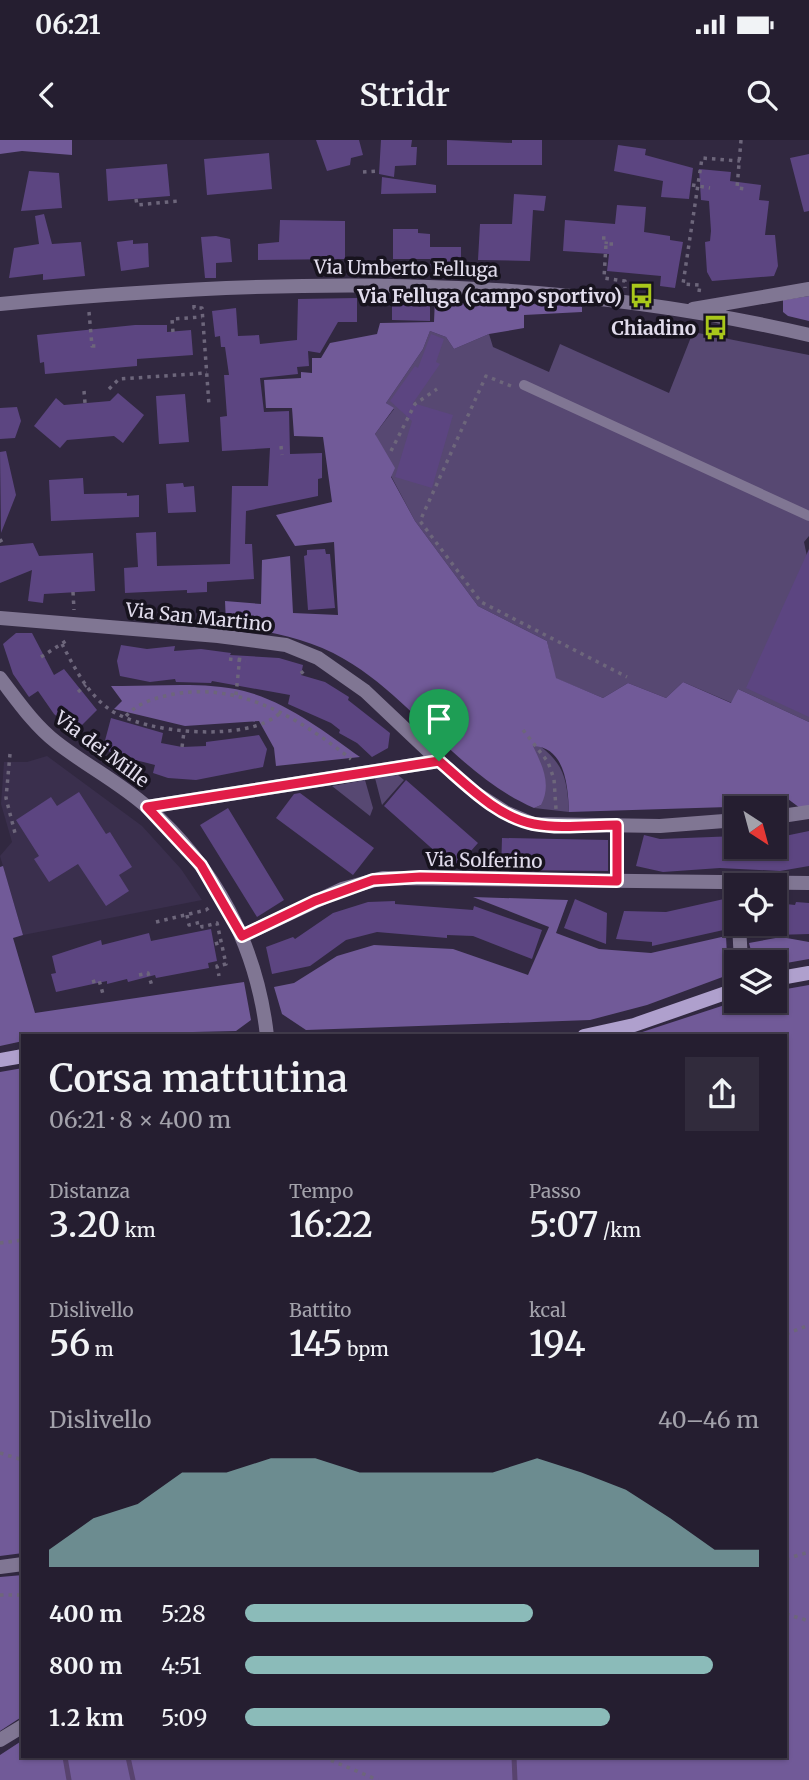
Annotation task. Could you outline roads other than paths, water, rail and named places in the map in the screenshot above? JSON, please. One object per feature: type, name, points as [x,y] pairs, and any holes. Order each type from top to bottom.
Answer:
[{"type":"main road","points":[[787,977],[809,974]]},
{"type":"main road","points":[[593,1034],[634,1025],[724,994]]},
{"type":"main road","points":[[0,1060],[21,1056]]},
{"type":"street","name":"Via Umberto Felluga","points":[[0,304],[192,288],[385,284],[549,292],[686,310],[809,335]]},
{"type":"street","points":[[686,310],[809,289]]},
{"type":"street","name":"Via San Martino","points":[[0,618],[218,636],[286,646],[329,664],[365,691],[477,794],[505,813],[533,824],[617,825],[724,821]]},
{"type":"street","name":"Via dei Mille","points":[[0,678],[54,741],[147,807],[201,865],[242,936],[253,965],[267,1034]]},
{"type":"street","points":[[147,807],[439,761]]},
{"type":"street","points":[[788,815],[809,812]]},
{"type":"street","name":"Via Solferino","points":[[242,936],[324,897],[373,880],[420,877],[617,881],[724,889]]},
{"type":"street","name":"Via Solferino","points":[[787,885],[809,883]]},
{"type":"street","points":[[0,1567],[21,1564]]},
{"type":"street","points":[[0,1740],[21,1727]]},
{"type":"lane","points":[[524,385],[809,516]]},
{"type":"lane","points":[[617,825],[617,881]]},
{"type":"waterway","points":[[65,1758],[69,1780]]},
{"type":"waterway","points":[[128,1758],[133,1780]]},
{"type":"waterway","points":[[514,1758],[515,1780]]},
{"type":"place","name":"Via Felluga (campo sportivo)","points":[[642,296]]},
{"type":"place","name":"Chiadino","points":[[716,328]]}]
